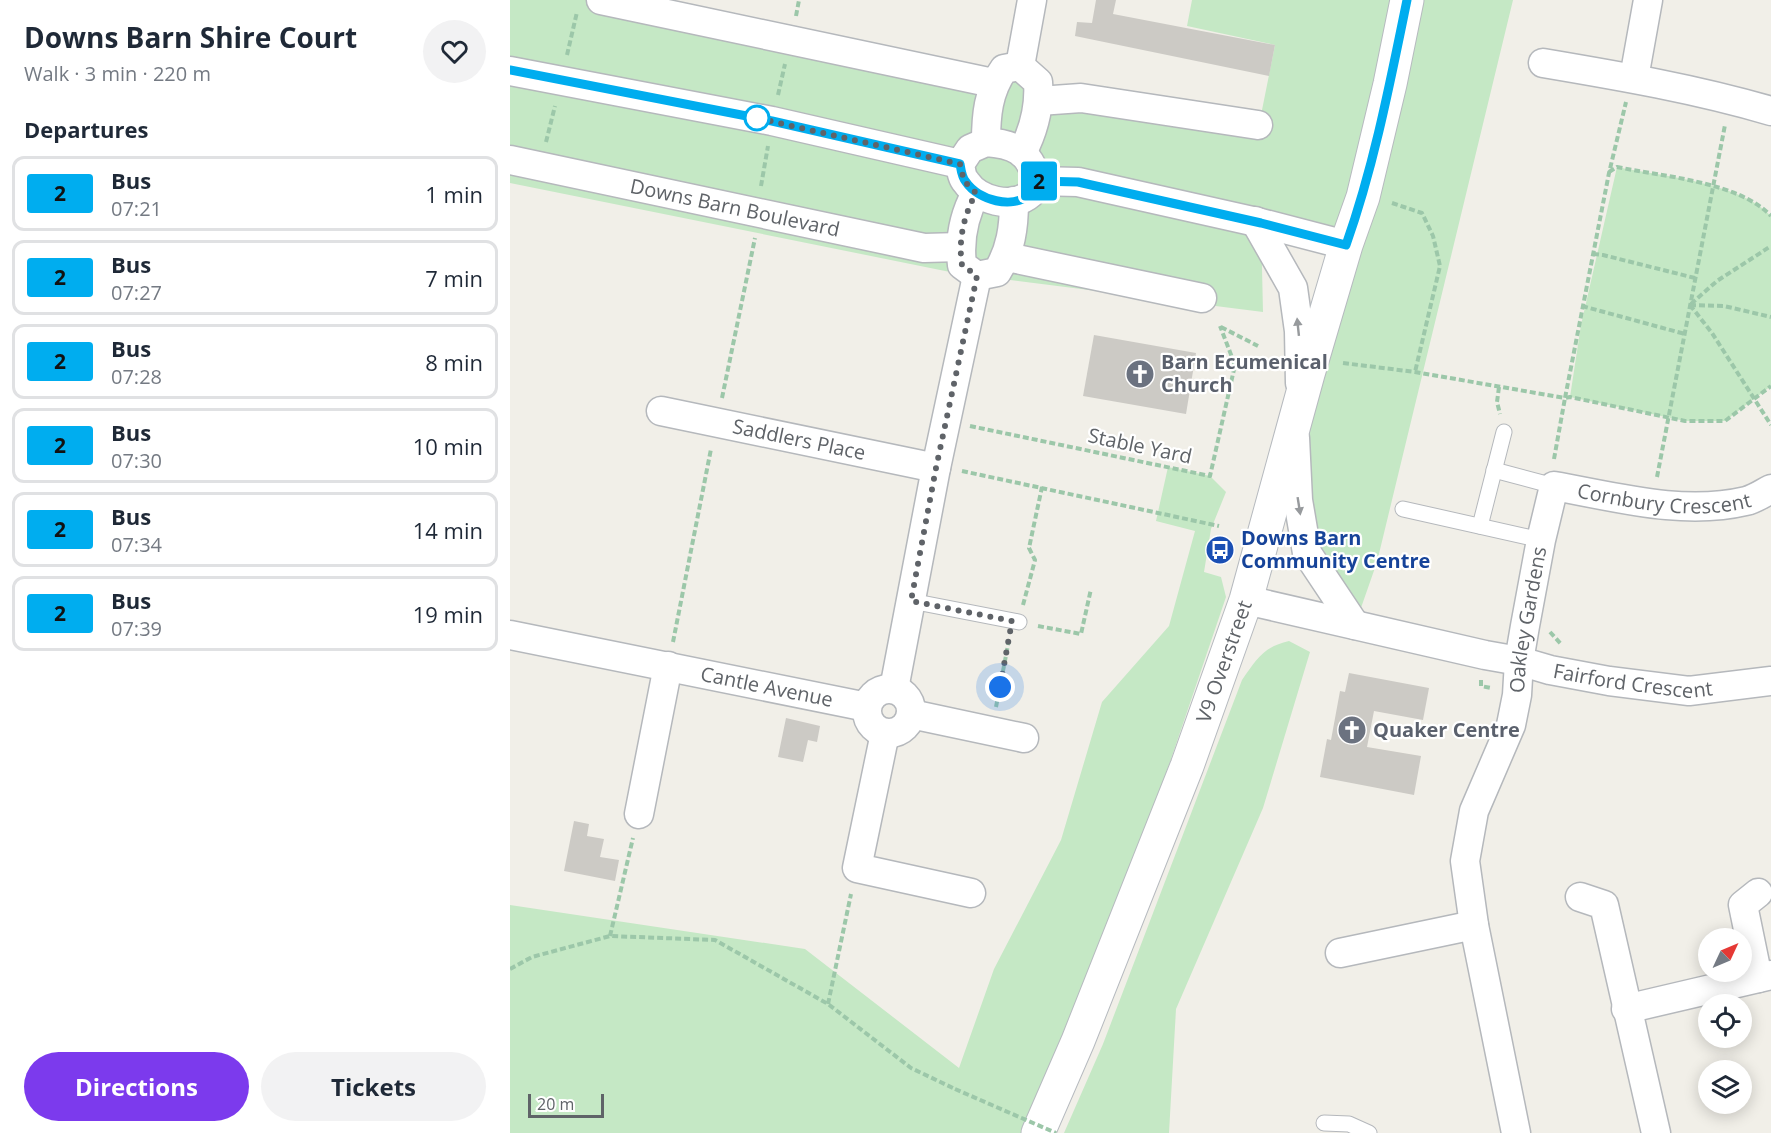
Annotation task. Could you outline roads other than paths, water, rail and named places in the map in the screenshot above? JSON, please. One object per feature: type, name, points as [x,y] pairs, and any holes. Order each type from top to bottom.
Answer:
[{"type":"street","points":[[602,0],[687,9],[791,40],[993,83]]},
{"type":"street","points":[[1020,66],[1032,0]]},
{"type":"street","name":"V9 Overstreet","points":[[1038,1133],[1078,1041],[1187,766],[1246,600],[1346,245],[1363,197],[1407,0]]},
{"type":"street","points":[[1634,78],[1648,0]]},
{"type":"street","points":[[1543,63],[1634,78],[1730,99],[1771,111]]},
{"type":"street","points":[[986,142],[986,121],[993,83],[1004,69],[1020,66]]},
{"type":"street","points":[[1020,66],[1038,82],[1039,101],[1032,132],[1022,153]]},
{"type":"street","points":[[510,70],[772,121],[960,164]]},
{"type":"street","points":[[1039,101],[1081,98],[1258,125]]},
{"type":"street","points":[[986,142],[1007,143],[1022,153],[1034,168],[1037,181],[1030,194],[1014,201],[994,201],[976,193],[964,181],[960,164],[970,149],[986,142]]},
{"type":"street","name":"Downs Barn Boulevard","points":[[510,160],[924,248],[960,247]]},
{"type":"street","points":[[1037,181],[1078,182],[1255,221],[1346,245]]},
{"type":"street","points":[[976,193],[968,209],[960,247],[962,265],[977,276],[997,272],[1007,257],[1014,223],[1014,201]]},
{"type":"street","points":[[1255,221],[1293,288],[1299,331],[1298,500],[1307,553],[1355,625]]},
{"type":"street","points":[[1007,257],[1202,298]]},
{"type":"street","points":[[894,689],[936,467],[977,276]]},
{"type":"street","name":"Saddlers Place","points":[[661,411],[936,467]]},
{"type":"street","name":"Cornbury Crescent","points":[[1554,486],[1651,504],[1700,506],[1748,500],[1771,489]]},
{"type":"street","name":"Oakley Gardens","points":[[1516,1133],[1474,925],[1465,861],[1474,811],[1511,725],[1517,695],[1519,661],[1541,540],[1554,486]]},
{"type":"street","name":"Fairford Crescent","points":[[1246,600],[1519,661],[1550,670],[1609,681],[1689,691],[1771,681]]},
{"type":"street","name":"Cantle Avenue","points":[[510,635],[867,707]]},
{"type":"street","points":[[639,814],[668,666]]},
{"type":"street","points":[[894,689],[909,701],[911,714],[905,726],[899,731],[885,733],[873,726],[867,714],[867,707],[874,694],[894,689]]},
{"type":"street","points":[[911,714],[1024,738]]},
{"type":"street","points":[[885,733],[857,868],[971,893]]},
{"type":"street","points":[[1626,1009],[1765,977],[1743,905],[1758,893]]},
{"type":"street","points":[[1580,897],[1604,905],[1656,1133]]},
{"type":"street","points":[[1340,953],[1474,925]]},
{"type":"lane","points":[[1480,526],[1504,432]]},
{"type":"lane","points":[[1494,470],[1554,486]]},
{"type":"lane","points":[[1403,509],[1541,540]]},
{"type":"lane","points":[[911,601],[1016,621]]},
{"type":"lane","points":[[1324,1123],[1348,1124],[1369,1133]]},
{"type":"place","name":"Barn Ecumenical Church","points":[[1140,374]]},
{"type":"place","name":"Downs Barn Community Centre","points":[[1220,550]]},
{"type":"place","name":"Quaker Centre","points":[[1352,730]]}]
